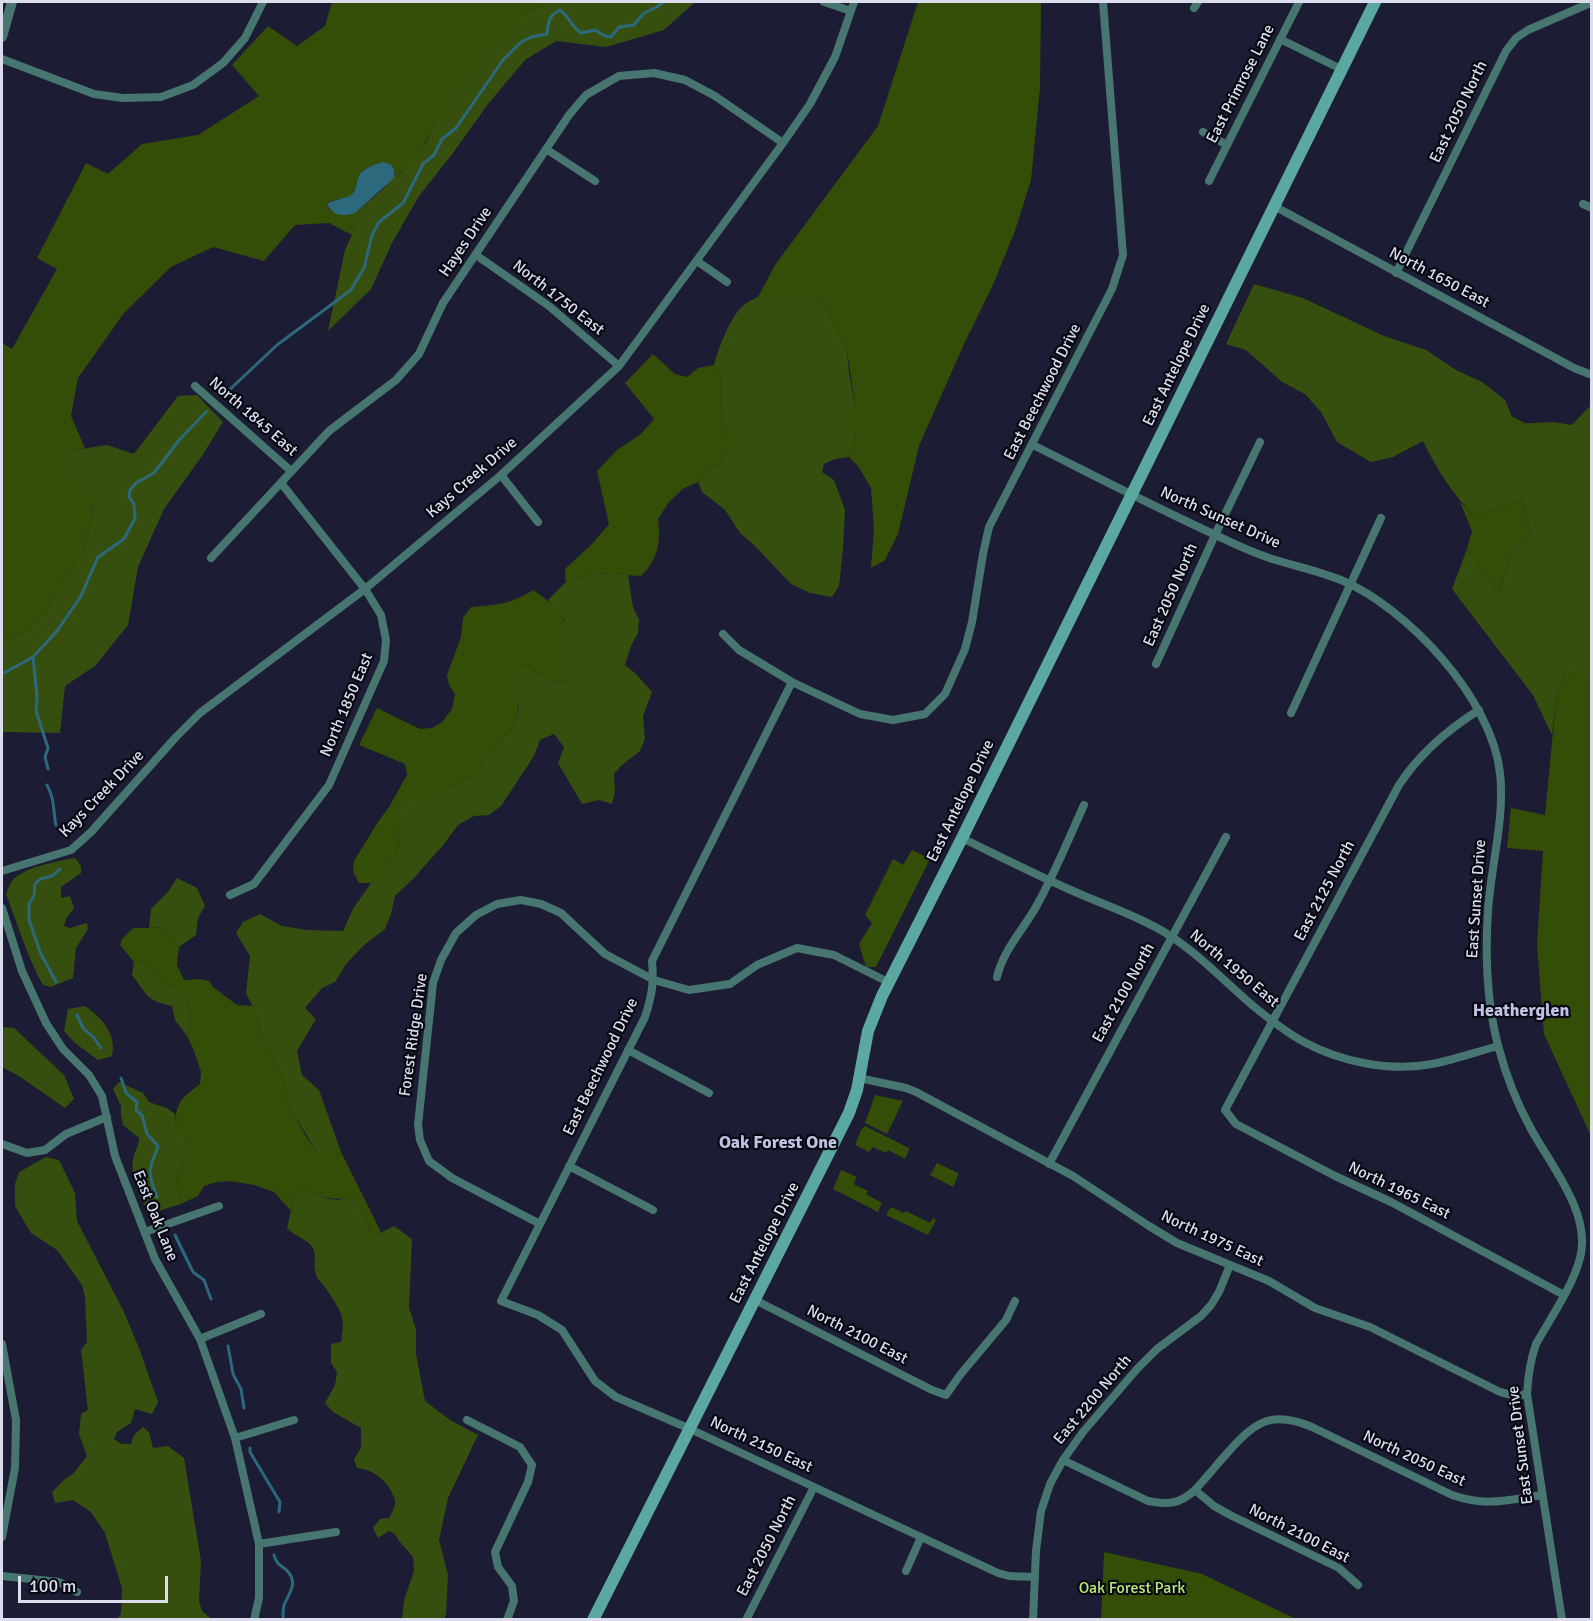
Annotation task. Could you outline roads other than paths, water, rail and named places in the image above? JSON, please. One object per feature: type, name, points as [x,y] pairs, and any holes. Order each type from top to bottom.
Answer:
[{"type":"main road","name":"East Antelope Drive","points":[[593,1620],[849,1113],[859,1078],[868,1031],[888,982],[962,838],[1375,2]]},
{"type":"street","points":[[2,37],[12,2]]},
{"type":"street","points":[[2,59],[94,94],[123,98],[161,97],[193,85],[223,63],[245,38],[263,2]]},
{"type":"street","points":[[824,2],[851,11]]},
{"type":"street","name":"Kays Creek Drive","points":[[2,871],[71,850],[91,832],[200,713],[365,589],[501,475],[619,366],[810,104],[830,66],[854,2]]},
{"type":"street","name":"East Beechwood Drive","points":[[723,634],[739,650],[792,681],[860,714],[893,720],[925,714],[945,694],[965,649],[989,527],[1112,289],[1123,255],[1103,2]]},
{"type":"street","name":"East Primrose Lane","points":[[1209,181],[1299,2]]},
{"type":"street","name":"East 2050 North","points":[[1396,273],[1506,51],[1516,38],[1528,30],[1589,6]]},
{"type":"street","points":[[1280,39],[1341,69]]},
{"type":"street","name":"Hayes Drive","points":[[211,558],[329,431],[396,380],[418,354],[443,303],[569,115],[586,95],[619,76],[654,73],[685,80],[715,96],[783,143]]},
{"type":"street","points":[[1203,132],[1227,145]]},
{"type":"street","points":[[546,149],[595,182]]},
{"type":"street","name":"North 1650 East","points":[[1274,206],[1574,368],[1592,375]]},
{"type":"street","name":"North 1750 East","points":[[476,255],[549,306],[619,366]]},
{"type":"street","points":[[697,261],[727,282]]},
{"type":"street","name":"North 1845 East","points":[[195,386],[291,471]]},
{"type":"street","name":"East 2050 North","points":[[1156,664],[1260,442]]},
{"type":"street","name":"North Sunset Drive","points":[[1033,445],[1215,535],[1269,558],[1316,571],[1350,584],[1396,614]]},
{"type":"street","points":[[501,475],[538,522]]},
{"type":"street","name":"North 1850 East","points":[[230,896],[254,884],[329,785],[384,661],[386,639],[381,615],[365,589],[281,483]]},
{"type":"street","points":[[1292,713],[1381,519]]},
{"type":"street","name":"East Sunset Drive","points":[[1396,614],[1436,651],[1479,710],[1496,748],[1501,801],[1488,911],[1487,968],[1498,1046],[1508,1078],[1529,1125],[1571,1199],[1580,1220],[1583,1241],[1580,1259],[1532,1355],[1527,1394],[1562,1620]]},
{"type":"street","name":"East Beechwood Drive","points":[[501,1301],[645,1017],[654,980],[652,961],[792,681]]},
{"type":"street","name":"East 2125 North","points":[[1225,1110],[1399,785],[1424,752],[1454,726],[1479,710]]},
{"type":"street","points":[[997,977],[1004,957],[1028,921],[1084,805]]},
{"type":"street","name":"East 2100 North","points":[[1048,1164],[1226,837]]},
{"type":"street","name":"North 1950 East","points":[[962,838],[1049,880],[1139,919],[1172,937],[1208,963],[1272,1020],[1304,1042],[1327,1052],[1355,1061],[1401,1067],[1432,1064],[1498,1046]]},
{"type":"street","name":"Forest Ridge Drive","points":[[540,1224],[452,1178],[429,1161],[420,1140],[418,1125],[433,983],[441,960],[456,933],[476,915],[497,904],[521,900],[542,904],[561,913],[605,954],[654,980],[689,990],[730,984],[757,965],[797,948],[834,955],[888,982]]},
{"type":"street","name":"East Oak Lane","points":[[2,908],[22,971],[46,1023],[63,1049],[89,1075],[102,1096],[115,1156],[155,1259],[200,1339],[235,1438],[259,1544],[259,1598],[254,1620]]},
{"type":"street","points":[[628,1050],[709,1093]]},
{"type":"street","name":"North 1975 East","points":[[859,1078],[916,1092],[1096,1191],[1177,1243],[1269,1281],[1315,1308],[1370,1327],[1500,1392],[1516,1396],[1527,1394]]},
{"type":"street","name":"North 1965 East","points":[[1225,1110],[1236,1124],[1311,1164],[1391,1202],[1564,1295]]},
{"type":"street","points":[[2,1144],[27,1153],[45,1150],[66,1134],[107,1117]]},
{"type":"street","points":[[569,1166],[653,1210]]},
{"type":"street","points":[[145,1232],[219,1206]]},
{"type":"street","name":"East 2200 North","points":[[1033,1620],[1034,1577],[1041,1511],[1050,1484],[1063,1460],[1083,1432],[1137,1369],[1157,1349],[1211,1305],[1230,1265]]},
{"type":"street","name":"North 2100 East","points":[[754,1300],[946,1395],[1006,1320],[1015,1301]]},
{"type":"street","name":"North 2150 East","points":[[501,1301],[538,1315],[562,1330],[595,1381],[616,1397],[814,1486],[998,1573],[1034,1577]]},
{"type":"street","points":[[200,1339],[261,1314]]},
{"type":"street","points":[[2,1344],[16,1420],[15,1468],[2,1537]]},
{"type":"street","name":"North 2050 East","points":[[1195,1490],[1244,1433],[1257,1424],[1284,1419],[1312,1427],[1452,1495],[1468,1500],[1498,1502],[1542,1495]]},
{"type":"street","points":[[235,1438],[294,1420]]},
{"type":"street","points":[[467,1420],[520,1447],[532,1465],[528,1482],[495,1552],[498,1568],[513,1586],[514,1601],[508,1619]]},
{"type":"street","points":[[1063,1460],[1148,1501],[1163,1504],[1179,1501],[1195,1490]]},
{"type":"street","name":"East 2050 North","points":[[746,1620],[814,1486]]},
{"type":"street","name":"North 2100 East","points":[[1195,1490],[1214,1506],[1230,1515],[1339,1568],[1358,1585]]},
{"type":"street","points":[[259,1544],[336,1532]]},
{"type":"street","points":[[906,1571],[921,1537]]},
{"type":"street","points":[[2,1576],[59,1582],[77,1592]]},
{"type":"water","points":[[382,162],[392,167],[394,178],[355,213],[342,215],[332,211],[327,204],[351,195],[362,172]]},
{"type":"waterway","points":[[224,395],[277,345],[351,290],[364,268],[372,235],[379,222],[403,203],[423,164],[434,155],[442,139],[456,128],[503,60],[521,42],[531,37],[547,34],[550,19],[560,10],[581,33],[595,30],[611,37],[619,27],[634,25],[644,13],[663,2]]},
{"type":"waterway","points":[[2,674],[33,657],[57,631],[81,596],[98,557],[124,539],[135,518],[134,504],[129,497],[130,490],[136,483],[154,473],[179,440],[207,411]]},
{"type":"waterway","points":[[33,657],[36,711],[48,748],[45,757],[48,769]]},
{"type":"waterway","points":[[47,785],[53,800],[56,825]]},
{"type":"waterway","points":[[56,982],[40,952],[29,920],[29,904],[34,896],[35,884],[40,879],[52,876],[60,869]]},
{"type":"waterway","points":[[77,1015],[83,1028],[101,1048]]},
{"type":"waterway","points":[[121,1078],[126,1093],[137,1102],[136,1110],[142,1115],[147,1134],[158,1146],[150,1170],[157,1197]]},
{"type":"waterway","points":[[175,1235],[193,1272],[204,1280],[211,1299]]},
{"type":"waterway","points":[[228,1346],[233,1374],[241,1389],[244,1408]]},
{"type":"waterway","points":[[250,1448],[250,1452],[280,1502],[279,1512]]},
{"type":"waterway","points":[[274,1555],[278,1564],[285,1568],[293,1581],[284,1605],[283,1620]]},
{"type":"district","name":"Heatherglen","points":[[1521,1011]]},
{"type":"district","name":"Oak Forest One","points":[[778,1143]]},
{"type":"park label","name":"Oak Forest Park","points":[[1132,1589]]}]
